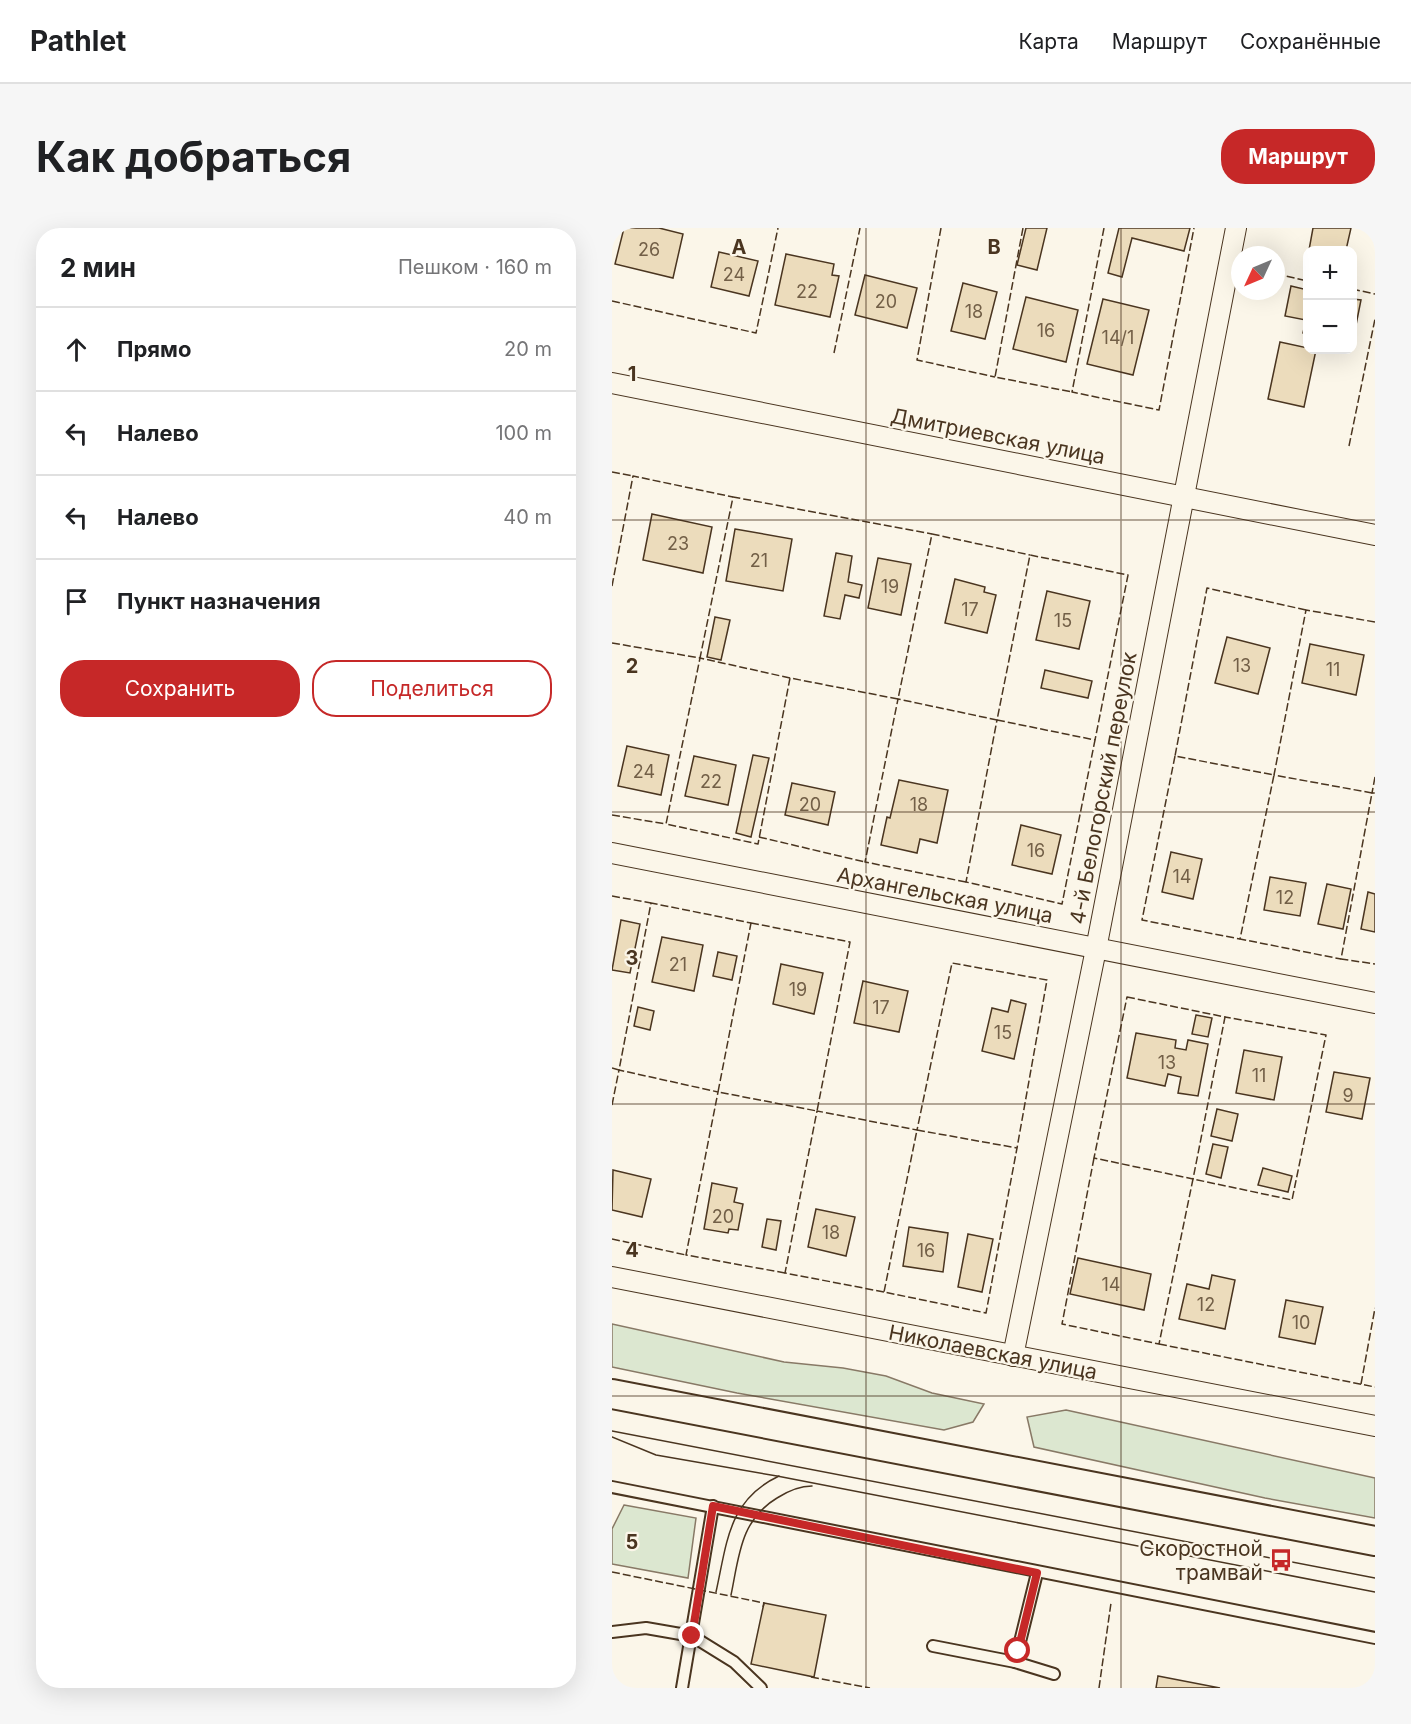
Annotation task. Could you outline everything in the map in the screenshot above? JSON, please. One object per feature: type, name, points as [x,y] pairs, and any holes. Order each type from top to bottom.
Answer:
[{"type":"main road","points":[[612,1394],[1375,1541]]},
{"type":"street","name":"4-й Белогорский переулок","points":[[1013,1356],[1096,949],[1236,228]]},
{"type":"street","name":"Дмитриевская улица","points":[[612,383],[1375,535]]},
{"type":"street","name":"Архангельская улица","points":[[612,853],[1375,1003]]},
{"type":"street","name":"Николаевская улица","points":[[612,1277],[1375,1426]]},
{"type":"lane","points":[[612,1487],[1037,1573],[1375,1638]]},
{"type":"lane","points":[[682,1688],[713,1506]]},
{"type":"lane","points":[[1015,1662],[1037,1573]]},
{"type":"lane","points":[[612,1632],[646,1628],[692,1636],[734,1662],[761,1688]]},
{"type":"lane","points":[[933,1646],[1015,1662],[1054,1674]]},
{"type":"green space","points":[[612,1324],[784,1362],[843,1368],[886,1376],[932,1393],[984,1404],[973,1422],[944,1430],[737,1393],[612,1367]]},
{"type":"green space","points":[[1066,1410],[1375,1478],[1375,1518],[1265,1498],[1034,1447],[1027,1417]]},
{"type":"green space","points":[[624,1505],[696,1518],[688,1578],[612,1564],[612,1529]]},
{"type":"building","points":[[624,228],[659,228],[683,234],[673,278],[615,264]]},
{"type":"building","points":[[1026,228],[1047,228],[1037,270],[1017,265]]},
{"type":"building","points":[[1119,228],[1190,228],[1184,251],[1132,238],[1122,277],[1108,273]]},
{"type":"building","points":[[1313,228],[1351,228],[1347,246],[1310,246]]},
{"type":"building","points":[[719,252],[758,261],[749,296],[711,287]]},
{"type":"building","points":[[786,254],[834,264],[832,275],[839,276],[830,317],[775,305]]},
{"type":"building","points":[[865,275],[917,288],[907,328],[855,315]]},
{"type":"building","points":[[963,283],[997,292],[985,339],[951,331]]},
{"type":"building","points":[[1291,286],[1303,289],[1303,319],[1285,316]]},
{"type":"building","points":[[1026,297],[1078,310],[1066,362],[1013,349]]},
{"type":"building","points":[[1103,299],[1149,310],[1133,375],[1087,364]]},
{"type":"building","points":[[1357,300],[1361,300],[1357,320]]},
{"type":"building","points":[[1280,342],[1303,347],[1303,354],[1315,354],[1304,407],[1268,399]]},
{"type":"building","points":[[652,514],[712,527],[703,573],[643,560]]},
{"type":"building","points":[[735,529],[792,539],[783,591],[726,581]]},
{"type":"building","points":[[836,553],[852,556],[848,582],[862,585],[859,598],[845,595],[840,619],[824,616]]},
{"type":"building","points":[[878,558],[911,564],[901,615],[868,608]]},
{"type":"building","points":[[955,579],[985,587],[984,592],[996,595],[987,633],[945,623]]},
{"type":"building","points":[[1047,591],[1090,601],[1079,649],[1036,640]]},
{"type":"building","points":[[715,617],[730,620],[721,660],[707,657]]},
{"type":"building","points":[[1227,637],[1270,648],[1258,694],[1215,683]]},
{"type":"building","points":[[1310,644],[1364,655],[1356,695],[1302,683]]},
{"type":"building","points":[[1045,670],[1092,681],[1088,698],[1041,688]]},
{"type":"building","points":[[627,746],[669,755],[661,795],[618,786]]},
{"type":"building","points":[[753,755],[769,758],[751,837],[736,833]]},
{"type":"building","points":[[694,756],[736,765],[728,805],[685,796]]},
{"type":"building","points":[[899,780],[948,790],[937,843],[920,839],[917,853],[881,845]]},
{"type":"building","points":[[792,783],[835,792],[828,825],[785,815]]},
{"type":"building","points":[[1021,825],[1061,835],[1052,874],[1012,865]]},
{"type":"building","points":[[1171,852],[1202,859],[1193,899],[1162,892]]},
{"type":"building","points":[[1270,877],[1306,883],[1300,916],[1264,910]]},
{"type":"building","points":[[1327,884],[1351,889],[1343,929],[1318,924]]},
{"type":"building","points":[[1368,892],[1375,894],[1375,932],[1361,929]]},
{"type":"building","points":[[621,920],[640,924],[630,973],[612,970]]},
{"type":"building","points":[[662,937],[703,945],[694,991],[652,982]]},
{"type":"building","points":[[718,952],[737,956],[732,980],[713,976]]},
{"type":"building","points":[[781,964],[823,973],[814,1014],[773,1004]]},
{"type":"building","points":[[863,981],[908,991],[899,1032],[854,1023]]},
{"type":"building","points":[[1011,1000],[1026,1004],[1014,1059],[982,1051],[992,1008],[1008,1012]]},
{"type":"building","points":[[638,1007],[654,1011],[650,1030],[634,1026]]},
{"type":"building","points":[[1196,1015],[1212,1018],[1208,1037],[1192,1034]]},
{"type":"building","points":[[1136,1033],[1176,1040],[1175,1048],[1186,1050],[1188,1040],[1208,1044],[1198,1096],[1178,1093],[1181,1077],[1168,1074],[1165,1086],[1127,1078]]},
{"type":"building","points":[[1244,1050],[1282,1057],[1274,1100],[1236,1093]]},
{"type":"building","points":[[1334,1072],[1370,1078],[1362,1119],[1326,1112]]},
{"type":"building","points":[[1217,1109],[1238,1114],[1232,1141],[1211,1136]]},
{"type":"building","points":[[1213,1144],[1228,1147],[1221,1178],[1206,1174]]},
{"type":"building","points":[[1263,1168],[1292,1176],[1288,1192],[1258,1185]]},
{"type":"building","points":[[613,1170],[651,1179],[642,1217],[612,1210]]},
{"type":"building","points":[[712,1183],[737,1188],[734,1202],[743,1204],[738,1230],[729,1229],[728,1233],[704,1229]]},
{"type":"building","points":[[816,1209],[855,1217],[846,1256],[808,1247]]},
{"type":"building","points":[[767,1219],[781,1221],[776,1250],[762,1247]]},
{"type":"building","points":[[909,1227],[948,1233],[943,1272],[903,1266]]},
{"type":"building","points":[[968,1234],[993,1239],[982,1292],[958,1287]]},
{"type":"building","points":[[1078,1258],[1151,1274],[1144,1310],[1070,1294]]},
{"type":"building","points":[[1212,1275],[1235,1280],[1225,1329],[1179,1319],[1187,1284],[1209,1289]]},
{"type":"building","points":[[1286,1300],[1323,1307],[1315,1344],[1279,1337]]},
{"type":"building","points":[[764,1603],[826,1615],[814,1677],[751,1664]]},
{"type":"building","points":[[1158,1676],[1220,1688],[1156,1688]]},
{"type":"tram line","points":[[612,1431],[1375,1578]]},
{"type":"tram line","points":[[612,1437],[656,1455],[777,1476],[1375,1592]]},
{"type":"tram line","points":[[716,1592],[727,1540],[740,1510],[749,1497],[779,1476]]},
{"type":"tram line","points":[[731,1595],[739,1553],[748,1528],[755,1517],[785,1493],[812,1486]]},
{"type":"fence","points":[[612,238],[614,228]]},
{"type":"fence","points":[[612,301],[756,333],[778,228]]},
{"type":"fence","points":[[834,353],[860,228]]},
{"type":"fence","points":[[941,228],[917,360],[995,377]]},
{"type":"fence","points":[[1023,228],[995,377],[1072,392]]},
{"type":"fence","points":[[1104,228],[1072,392],[1159,410],[1194,228]]},
{"type":"fence","points":[[1285,276],[1303,280]]},
{"type":"fence","points":[[1357,290],[1375,294]]},
{"type":"fence","points":[[1349,446],[1375,319]]},
{"type":"fence","points":[[612,472],[633,476]]},
{"type":"fence","points":[[612,586],[633,476],[733,497]]},
{"type":"fence","points":[[612,643],[700,658],[733,497],[932,534]]},
{"type":"fence","points":[[790,678],[700,658],[666,824],[758,844],[790,678],[898,699],[932,534],[1030,555]]},
{"type":"fence","points":[[966,882],[865,862],[898,699],[997,720],[1030,555],[1128,575],[1095,740]]},
{"type":"fence","points":[[1306,610],[1207,588],[1175,756],[1274,775],[1240,939],[1341,959]]},
{"type":"fence","points":[[1375,622],[1306,610],[1274,775],[1372,793],[1341,959],[1375,964]]},
{"type":"fence","points":[[997,720],[1095,740],[1062,904],[966,882],[997,720]]},
{"type":"fence","points":[[1175,756],[1142,920],[1240,939]]},
{"type":"fence","points":[[1375,777],[1372,793],[1375,793]]},
{"type":"fence","points":[[612,815],[666,824]]},
{"type":"fence","points":[[759,837],[865,862]]},
{"type":"fence","points":[[612,896],[651,903]]},
{"type":"fence","points":[[612,1068],[619,1070],[651,903],[751,923]]},
{"type":"fence","points":[[751,923],[850,942],[817,1111],[718,1092],[751,923]]},
{"type":"fence","points":[[884,1292],[785,1273],[817,1111],[917,1130],[952,963],[1047,980],[1017,1148]]},
{"type":"fence","points":[[1127,997],[1225,1017],[1193,1179],[1094,1158],[1127,997]]},
{"type":"fence","points":[[1094,1158],[1062,1324],[1159,1344],[1193,1179],[1292,1200],[1326,1035],[1225,1017]]},
{"type":"fence","points":[[612,1105],[619,1070],[718,1092],[686,1255],[785,1273]]},
{"type":"fence","points":[[917,1130],[1017,1148],[986,1313],[884,1292],[917,1130]]},
{"type":"fence","points":[[612,1239],[686,1255]]},
{"type":"fence","points":[[1361,1384],[1375,1308]]},
{"type":"fence","points":[[1159,1344],[1375,1387]]},
{"type":"fence","points":[[612,1572],[764,1603],[763,1607]]},
{"type":"fence","points":[[1099,1688],[1111,1603]]},
{"type":"fence","points":[[811,1677],[870,1688]]},
{"type":"place","name":"Скоростной трамвай","points":[[1281,1560]]},
{"type":"route","points":[[692,1636],[713,1506],[1037,1573],[1018,1651]]}]
